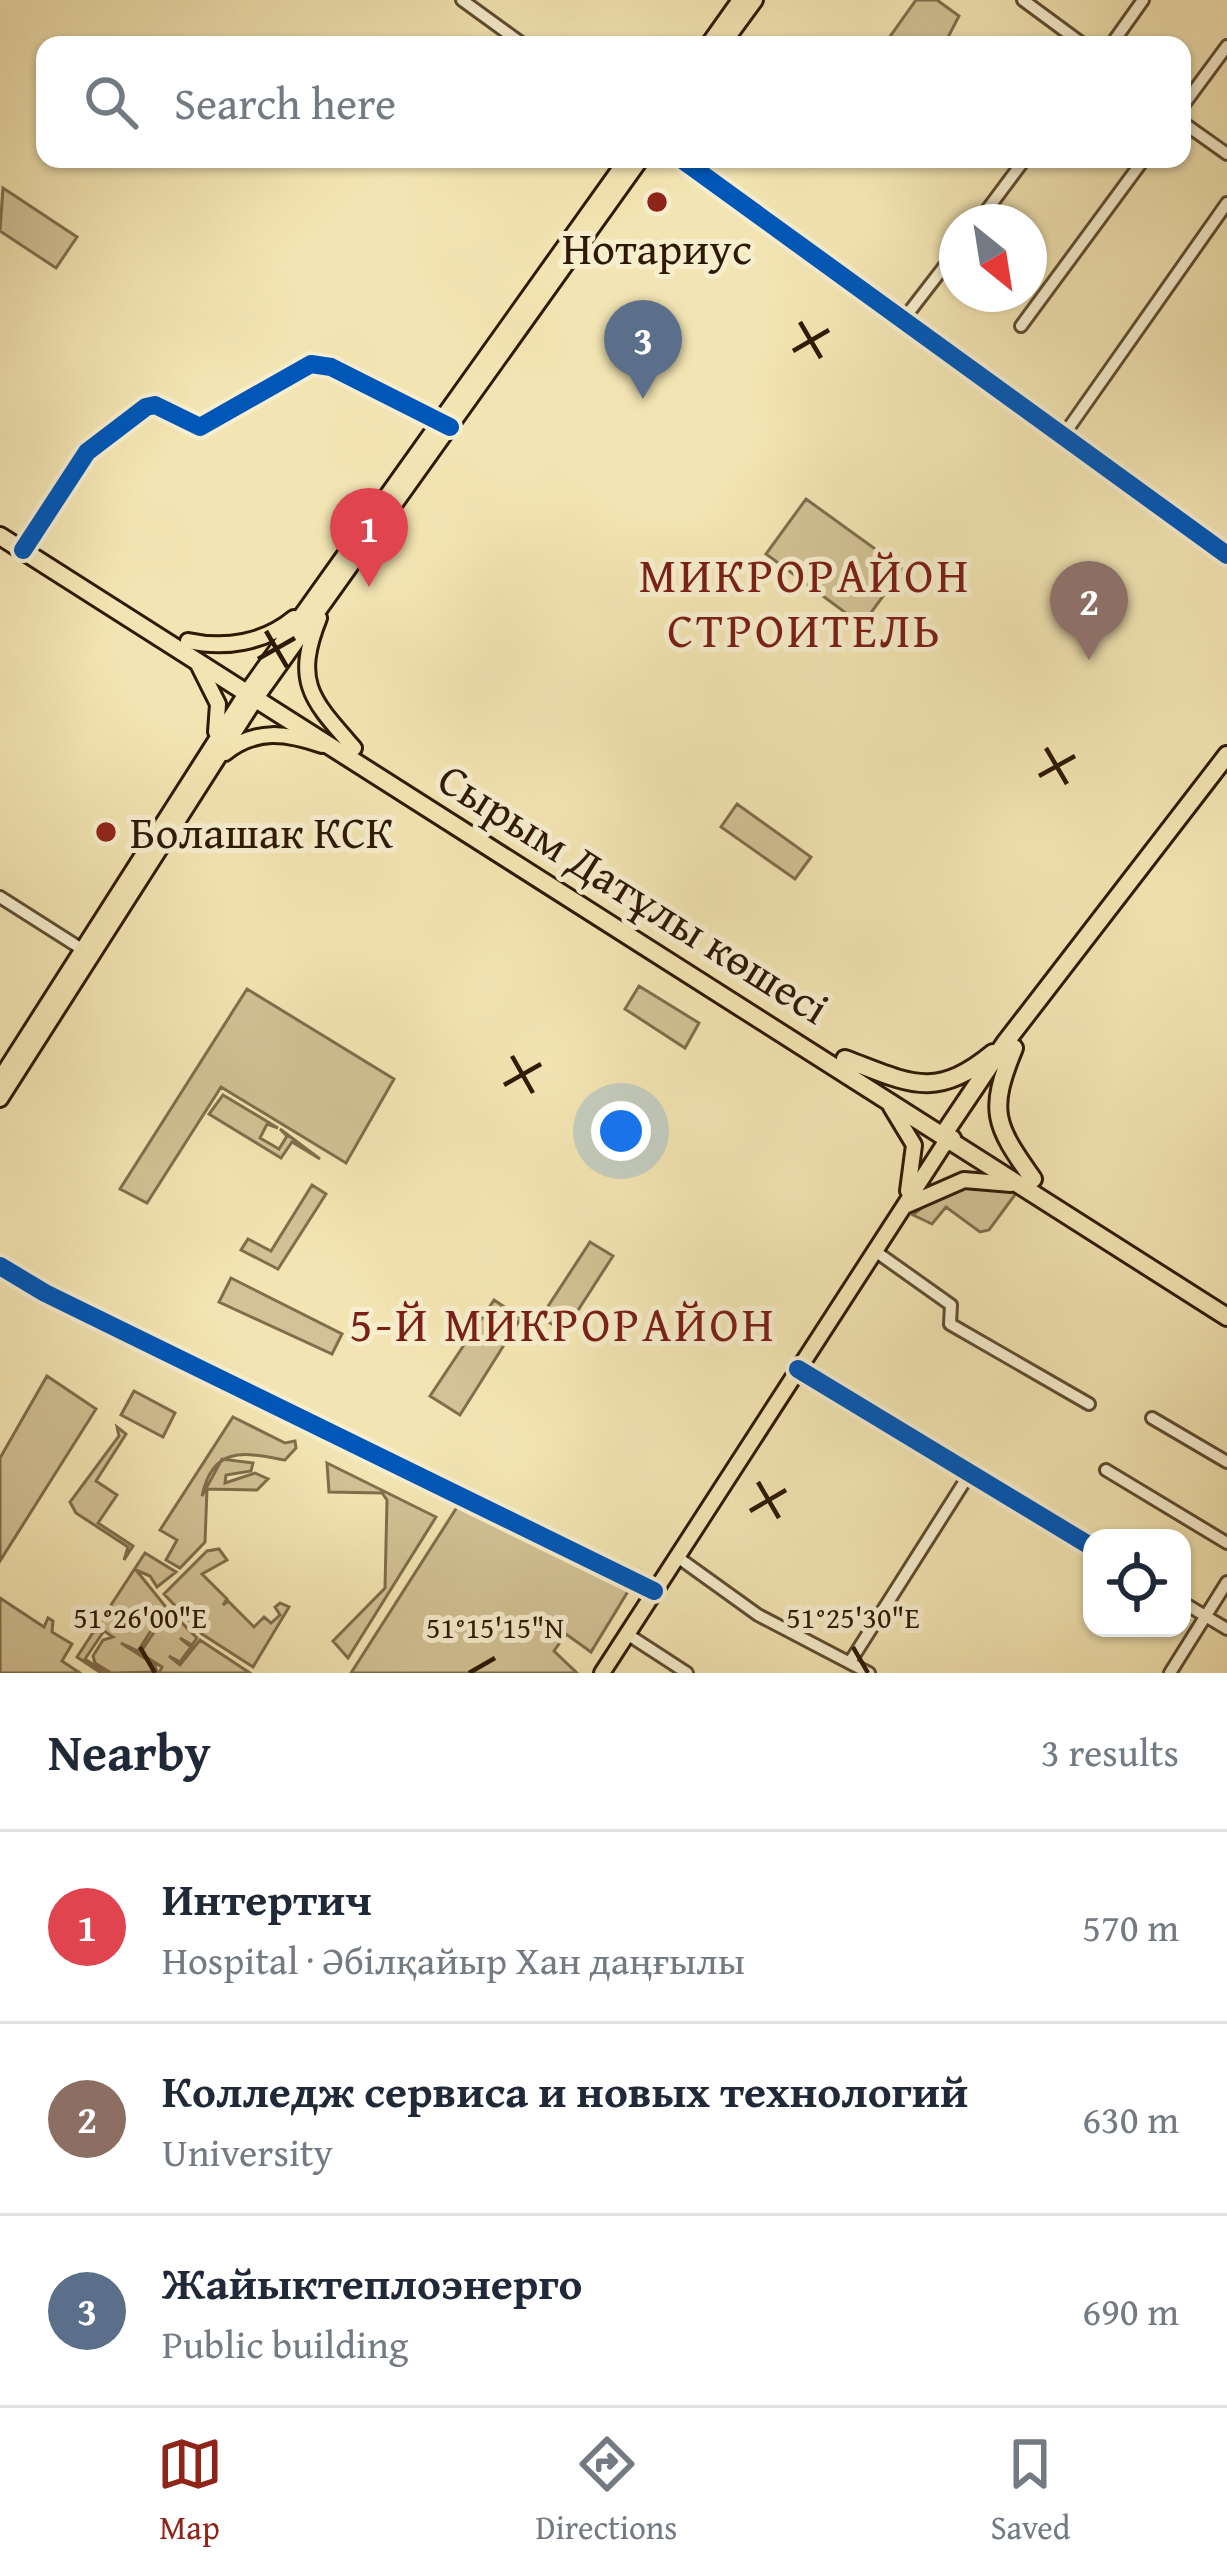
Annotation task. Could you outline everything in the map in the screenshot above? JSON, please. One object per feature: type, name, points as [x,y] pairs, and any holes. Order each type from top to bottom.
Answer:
[{"type":"highway","name":"Сырым Датұлы көшесі","points":[[0,525],[25,546],[1227,1305]]},
{"type":"highway","name":"Сырым Датұлы көшесі","points":[[0,536],[25,546]]},
{"type":"highway","points":[[950,1134],[1051,983],[1227,755]]},
{"type":"highway","points":[[843,1063],[909,1084],[942,1084],[1010,1045],[1049,1002],[1227,768]]},
{"type":"highway","points":[[1010,1045],[995,1097],[996,1118],[1029,1182]]},
{"type":"highway","name":"Сырым Датұлы көшесі","points":[[1029,1182],[1227,1316]]},
{"type":"main road","points":[[714,36],[740,0]]},
{"type":"main road","points":[[729,36],[755,0]]},
{"type":"main road","points":[[255,690],[335,587],[621,168]]},
{"type":"main road","points":[[0,1099],[307,607],[634,168]]},
{"type":"main road","points":[[335,587],[306,652],[307,679],[316,704],[352,752]]},
{"type":"main road","points":[[209,762],[220,712],[208,678],[190,650],[244,642],[283,628],[307,607]]},
{"type":"main road","points":[[209,762],[238,743],[272,734],[352,752]]},
{"type":"main road","points":[[0,1078],[87,953]]},
{"type":"main road","points":[[843,1063],[894,1109],[910,1134],[915,1159],[903,1208]]},
{"type":"main road","points":[[602,1673],[950,1134]]},
{"type":"main road","points":[[903,1208],[964,1180],[1029,1182]]},
{"type":"street","points":[[461,0],[511,36]]},
{"type":"street","points":[[1023,0],[1072,36]]},
{"type":"street","points":[[1117,36],[1143,0]]},
{"type":"street","points":[[1191,95],[1227,46]]},
{"type":"street","points":[[1191,128],[1227,154]]},
{"type":"street","points":[[693,168],[1227,555]]},
{"type":"street","points":[[991,204],[1018,168]]},
{"type":"street","points":[[1021,326],[1137,168]]},
{"type":"street","points":[[1063,436],[1227,203]]},
{"type":"street","points":[[903,320],[939,273]]},
{"type":"street","points":[[25,546],[87,452],[146,407],[155,405],[200,427],[311,364],[331,367],[444,426]]},
{"type":"street","points":[[0,897],[87,953]]},
{"type":"street","points":[[875,1251],[951,1305],[950,1324],[1089,1404]]},
{"type":"street","points":[[0,1265],[45,1293],[654,1591]]},
{"type":"street","points":[[798,1370],[1083,1542]]},
{"type":"street","points":[[1152,1418],[1227,1462]]},
{"type":"street","points":[[1106,1470],[1227,1543]]},
{"type":"street","points":[[850,1662],[970,1473]]},
{"type":"street","points":[[676,1556],[758,1615],[869,1673]]},
{"type":"street","points":[[1170,1673],[1227,1582]]},
{"type":"street","points":[[1191,1607],[1227,1629]]},
{"type":"street","points":[[627,1634],[687,1673]]},
{"type":"shaded area","points":[[916,0],[937,0],[959,16],[949,36],[890,36]]},
{"type":"shaded area","points":[[3,188],[77,237],[56,268],[0,231]]},
{"type":"shaded area","points":[[806,499],[903,569],[862,625],[766,554]]},
{"type":"shaded area","points":[[737,804],[811,857],[795,879],[721,827]]},
{"type":"shaded area","points":[[639,986],[699,1023],[685,1048],[625,1009]]},
{"type":"shaded area","points":[[247,989],[394,1079],[346,1163],[221,1087],[147,1203],[120,1189]]},
{"type":"shaded area","points":[[223,1095],[278,1128],[267,1124],[260,1138],[279,1149],[287,1136],[280,1129],[320,1159],[292,1142],[281,1158],[209,1114]]},
{"type":"shaded area","points":[[991,1182],[1017,1192],[989,1230],[980,1232],[946,1207],[932,1224],[913,1215],[945,1188]]},
{"type":"shaded area","points":[[312,1185],[326,1194],[278,1269],[241,1250],[248,1239],[271,1251]]},
{"type":"shaded area","points":[[590,1242],[613,1256],[564,1332],[541,1317]]},
{"type":"shaded area","points":[[231,1278],[342,1334],[332,1354],[219,1302]]},
{"type":"shaded area","points":[[494,1300],[521,1318],[460,1415],[430,1396]]},
{"type":"shaded area","points":[[47,1376],[96,1409],[0,1561],[0,1458]]},
{"type":"shaded area","points":[[134,1391],[175,1413],[163,1437],[121,1415]]},
{"type":"shaded area","points":[[233,1417],[285,1443],[295,1441],[296,1448],[285,1460],[257,1455],[224,1459],[253,1463],[251,1471],[226,1475],[225,1483],[255,1473],[268,1479],[257,1490],[207,1489],[205,1542],[180,1568],[166,1560],[177,1540],[160,1530]]},
{"type":"shaded area","points":[[117,1427],[126,1434],[96,1481],[117,1495],[98,1523],[133,1546],[124,1560],[128,1547],[76,1513],[70,1502],[119,1436]]},
{"type":"shaded area","points":[[327,1463],[436,1517],[348,1658],[333,1641],[385,1588],[387,1500],[382,1493],[329,1492]]},
{"type":"shaded area","points":[[461,1501],[630,1588],[591,1652],[566,1634],[554,1651],[577,1673],[351,1673]]},
{"type":"shaded area","points":[[219,1549],[227,1560],[202,1574],[227,1599],[223,1605],[228,1601],[254,1627],[264,1617],[271,1623],[280,1615],[275,1607],[280,1603],[289,1607],[253,1667],[202,1634],[164,1594],[207,1551]]},
{"type":"shaded area","points":[[145,1553],[176,1572],[157,1587],[150,1576],[136,1570],[166,1607],[138,1651],[121,1643],[155,1665],[157,1672],[111,1673],[95,1663],[93,1656],[103,1640],[113,1637],[104,1631],[85,1659],[106,1673],[101,1673],[77,1657]]},
{"type":"shaded area","points":[[0,1598],[44,1627],[48,1618],[53,1621],[52,1632],[72,1644],[62,1661],[80,1673],[0,1673]]},
{"type":"shaded area","points":[[169,1610],[197,1638],[192,1645],[180,1638],[191,1647],[180,1662],[169,1656],[180,1665],[200,1640],[250,1673],[159,1673],[162,1667],[140,1653]]},
{"type":"cycle path","points":[[693,168],[1227,555]]},
{"type":"cycle path","points":[[23,550],[87,452],[146,407],[155,405],[200,427],[311,364],[331,367],[450,427]]},
{"type":"cycle path","points":[[0,1266],[45,1293],[654,1591]]},
{"type":"cycle path","points":[[798,1369],[1083,1542]]},
{"type":"place","name":"Нотариус","points":[[657,202]]},
{"type":"place","name":"Жайыктеплоэнерго","points":[[643,399]]},
{"type":"place","name":"Интертич","points":[[369,587]]},
{"type":"place","name":"Колледж сервиса и новых технологий","points":[[1089,660]]},
{"type":"place","name":"Болашак КСК","points":[[106,832]]},
{"type":"district","name":"МИКРОРАЙОН СТРОИТЕЛЬ","points":[[805,602]]},
{"type":"district","name":"5-Й МИКРОРАЙОН","points":[[563,1324]]}]
